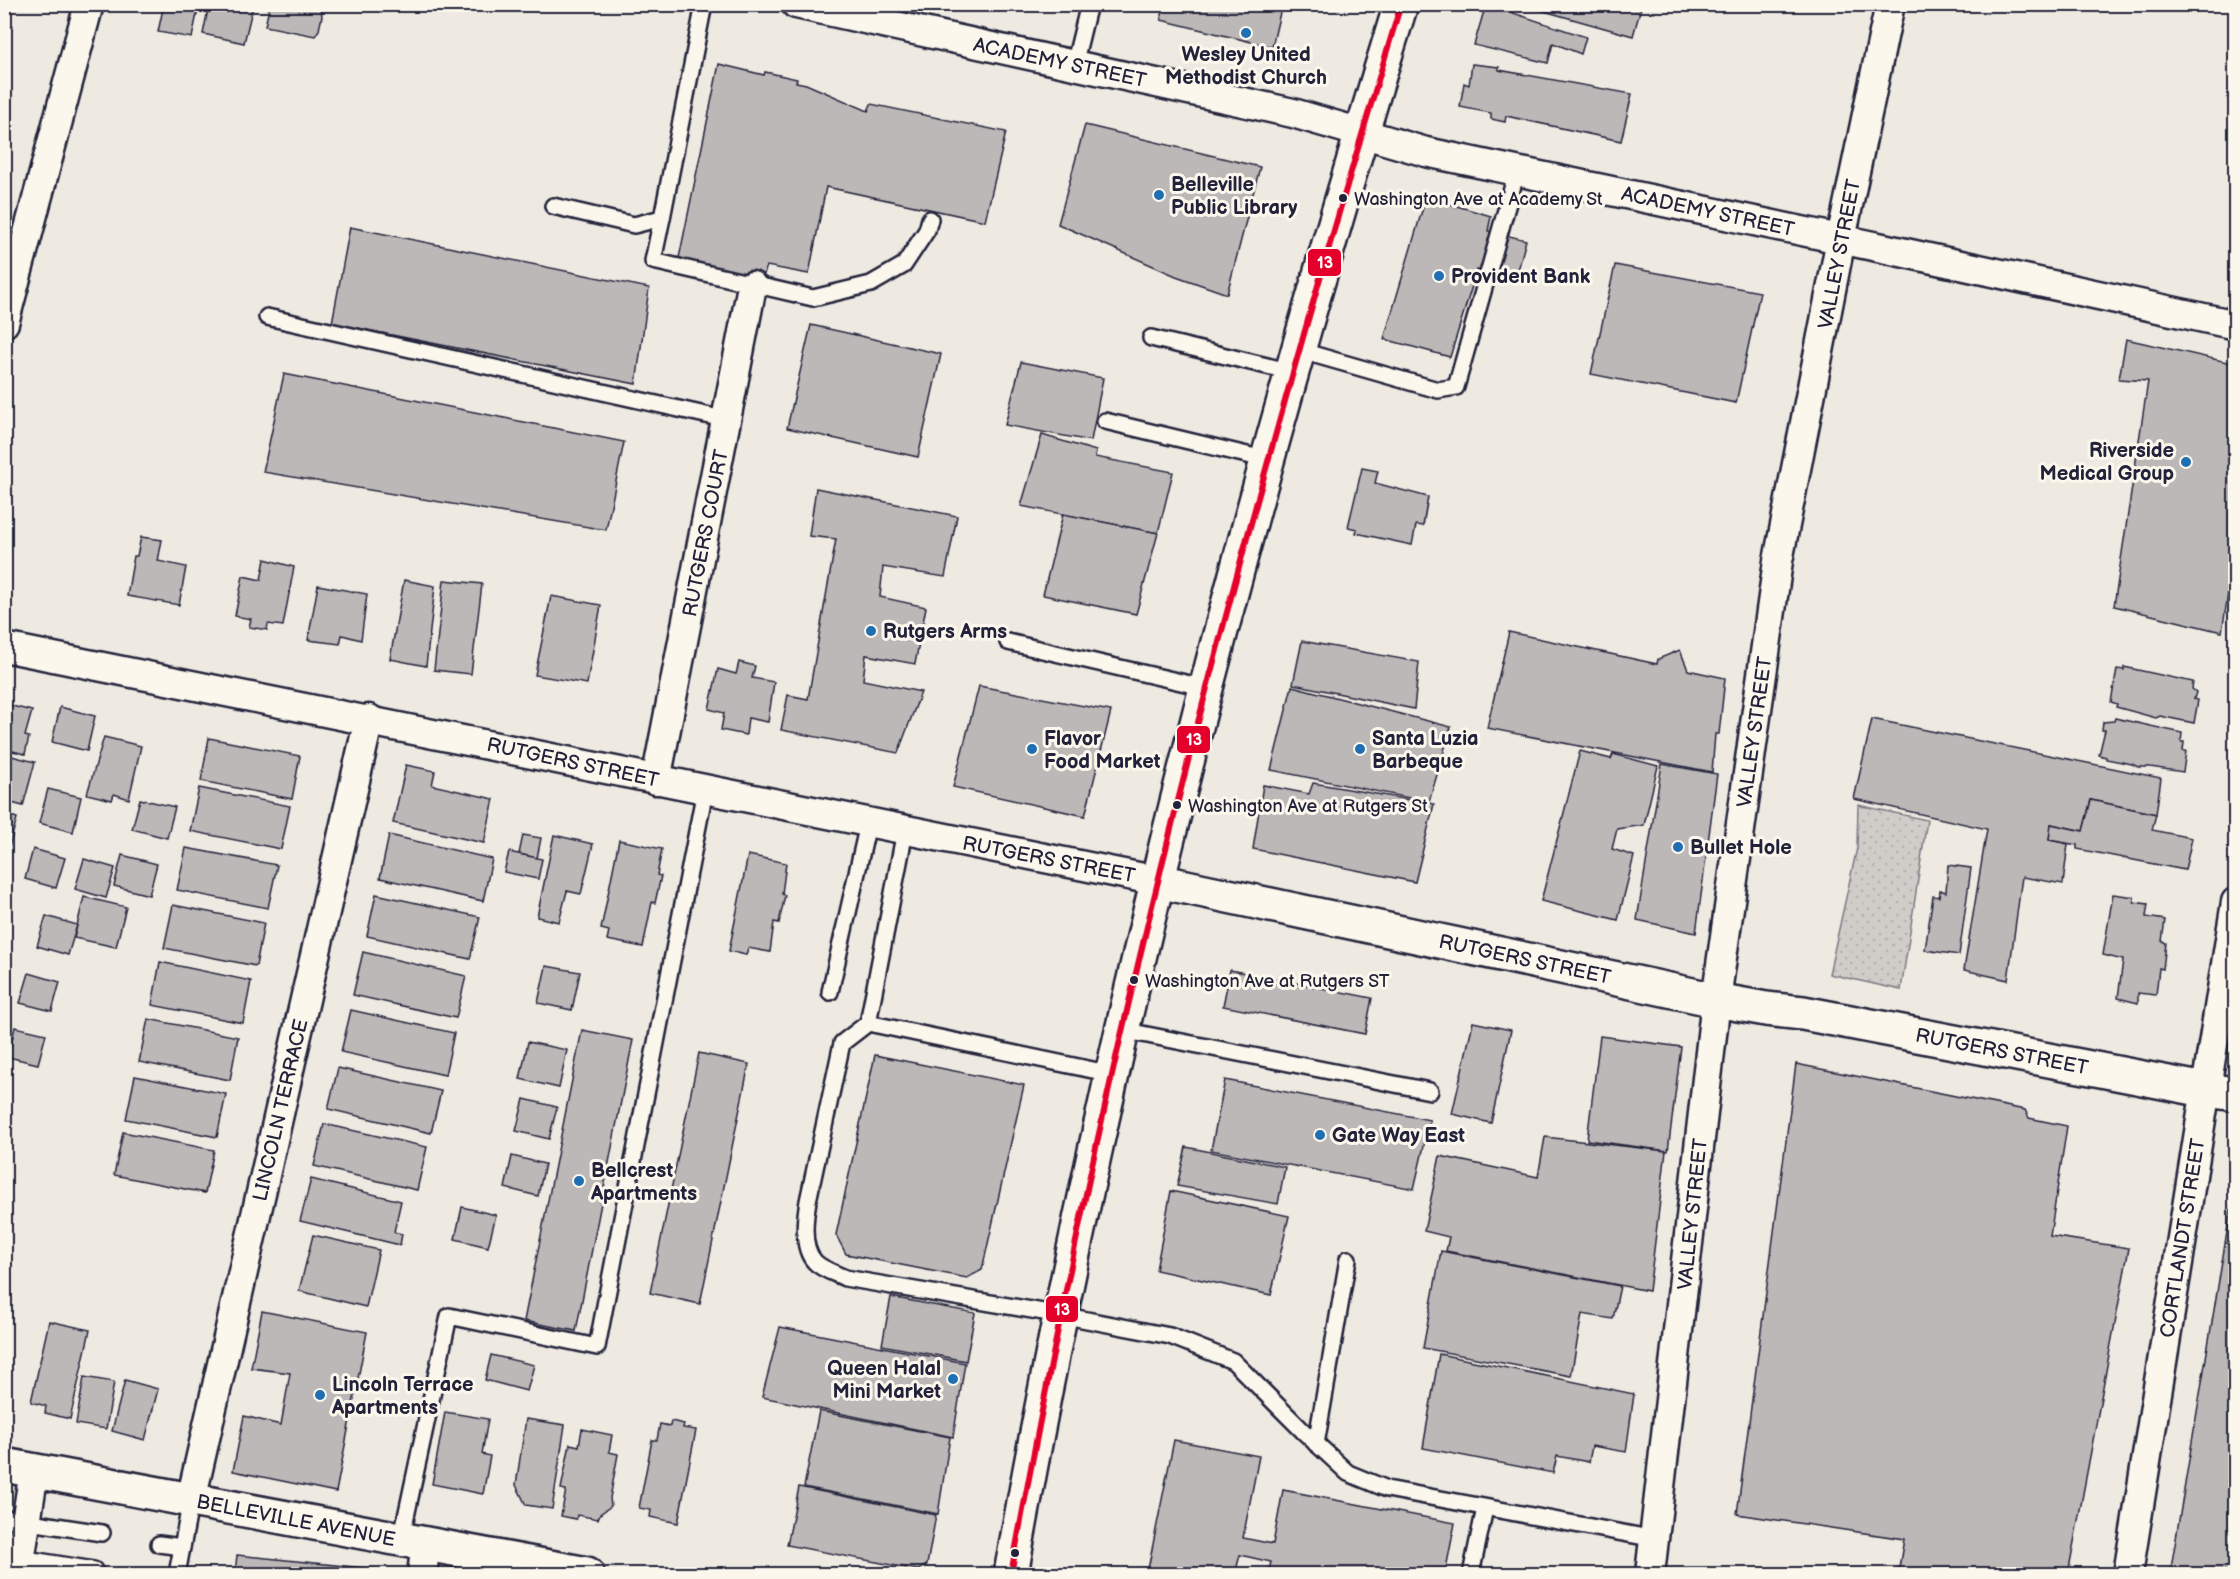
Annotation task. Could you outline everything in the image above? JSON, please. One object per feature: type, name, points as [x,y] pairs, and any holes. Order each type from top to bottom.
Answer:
[{"type":"main road","points":[[1011,1575],[1036,1435],[1112,1074],[1158,881],[1295,361],[1401,4]]},
{"type":"main road","name":"RUTGERS STREET","points":[[1158,881],[1716,1000],[1803,1013],[2220,1092]]},
{"type":"main road","name":"BELLEVILLE AVENUE","points":[[19,1468],[191,1500],[416,1553],[587,1575]]},
{"type":"street","points":[[4,322],[89,4]]},
{"type":"street","name":"ACADEMY STREET","points":[[796,4],[1293,113],[1426,152],[2235,325]]},
{"type":"street","name":"VALLEY STREET","points":[[1650,1575],[1716,1000],[1778,561],[1890,4]]},
{"type":"street","name":"RUTGERS COURT","points":[[656,780],[728,420],[752,286]]},
{"type":"street","name":"RUTGERS STREET","points":[[4,647],[369,719],[868,824],[1158,881]]},
{"type":"street","name":"LINCOLN TERRACE","points":[[191,1500],[369,719]]},
{"type":"street","name":"CORTLANDT STREET","points":[[2128,1575],[2220,1092],[2235,902]]},
{"type":"street","points":[[19,1468],[15,1519],[19,1566]]},
{"type":"lane","points":[[704,4],[653,261],[752,286],[813,298],[871,284],[904,265],[927,230],[930,219]]},
{"type":"lane","points":[[1074,65],[1089,4]]},
{"type":"lane","points":[[1151,338],[1295,361],[1438,390],[1456,387],[1517,171]]},
{"type":"lane","points":[[553,206],[634,225],[662,218]]},
{"type":"lane","points":[[267,317],[728,420]]},
{"type":"lane","points":[[1105,421],[1268,460]]},
{"type":"lane","points":[[1008,642],[1207,688]]},
{"type":"lane","points":[[416,1553],[449,1316],[597,1347],[705,790]]},
{"type":"lane","points":[[830,992],[868,824]]},
{"type":"lane","points":[[905,831],[868,1023],[842,1043],[804,1223],[807,1245],[815,1262],[845,1278],[1170,1336],[1233,1361],[1348,1473],[1387,1489],[1655,1539]]},
{"type":"lane","points":[[868,1023],[1112,1074]]},
{"type":"lane","points":[[1122,1030],[1430,1091]]},
{"type":"lane","points":[[1316,1444],[1348,1259]]},
{"type":"lane","points":[[177,1575],[191,1500]]},
{"type":"lane","points":[[1471,1575],[1485,1508]]},
{"type":"lane","points":[[15,1519],[102,1533]]},
{"type":"lane","points":[[159,1544],[182,1547]]},
{"type":"lane","points":[[19,1566],[94,1570]]},
{"type":"shaded area","points":[[1858,805],[1927,820],[1901,990],[1829,974],[1857,848]]},
{"type":"building","points":[[164,4],[199,4],[192,38],[158,32]]},
{"type":"building","points":[[209,4],[257,4],[252,10],[244,43],[203,34]]},
{"type":"building","points":[[270,4],[320,4],[322,16],[319,30],[315,36],[265,26]]},
{"type":"building","name":"Wesley United Methodist Church","points":[[1158,4],[1282,4],[1272,47],[1161,20],[1164,6]]},
{"type":"building","points":[[1486,4],[1586,37],[1581,54],[1553,43],[1548,63],[1474,45]]},
{"type":"building","points":[[1519,4],[1642,4],[1633,36]]},
{"type":"building","points":[[719,64],[764,75],[765,72],[797,79],[796,82],[806,84],[868,111],[871,104],[1006,132],[985,221],[826,187],[809,274],[767,266],[761,282],[678,263]]},
{"type":"building","points":[[1472,64],[1499,67],[1499,70],[1632,94],[1621,141],[1506,116],[1505,122],[1491,119],[1491,113],[1460,107],[1464,83],[1469,85]]},
{"type":"building","name":"Belleville Public Library","points":[[1085,125],[1260,167],[1227,294],[1176,276],[1058,224]]},
{"type":"building","name":"Provident Bank","points":[[1426,197],[1491,216],[1488,231],[1526,240],[1515,282],[1477,270],[1450,357],[1384,339]]},
{"type":"building","points":[[350,227],[649,288],[636,384],[332,323]]},
{"type":"building","points":[[1615,265],[1760,292],[1736,403],[1591,374]]},
{"type":"building","points":[[811,325],[941,354],[918,457],[787,428]]},
{"type":"building","name":"Riverside Medical Group","points":[[2126,339],[2236,364],[2236,543],[2222,632],[2114,606],[2148,381],[2119,379]]},
{"type":"building","points":[[1021,362],[1103,378],[1091,441],[1005,425]]},
{"type":"building","points":[[284,374],[624,442],[606,530],[263,472]]},
{"type":"building","points":[[1042,435],[1096,451],[1095,457],[1173,472],[1158,533],[1021,506]]},
{"type":"building","points":[[1362,468],[1378,471],[1375,483],[1428,497],[1423,526],[1416,525],[1412,545],[1356,533],[1357,529],[1348,527]]},
{"type":"building","name":"Rutgers Arms","points":[[816,488],[957,516],[945,577],[883,567],[880,597],[926,607],[915,664],[866,655],[863,680],[921,692],[898,753],[781,730],[788,695],[808,699],[836,539],[809,536]]},
{"type":"building","points":[[1063,514],[1158,533],[1136,614],[1043,595]]},
{"type":"building","points":[[141,537],[162,540],[158,561],[186,567],[179,605],[127,596],[134,556],[137,556]]},
{"type":"building","points":[[265,559],[294,567],[283,626],[268,624],[267,630],[249,627],[251,619],[235,616],[243,576],[261,580]]},
{"type":"building","points":[[404,580],[435,586],[426,666],[390,659]]},
{"type":"building","points":[[444,580],[482,584],[471,674],[434,670]]},
{"type":"building","points":[[318,585],[367,594],[361,640],[342,635],[340,644],[308,640]]},
{"type":"building","points":[[551,596],[601,605],[587,684],[535,675]]},
{"type":"building","points":[[1509,632],[1657,664],[1658,659],[1680,650],[1688,670],[1725,678],[1719,734],[1715,734],[1712,772],[1487,728]]},
{"type":"building","points":[[1302,641],[1419,662],[1414,709],[1293,684]]},
{"type":"building","points":[[739,662],[755,666],[752,678],[774,682],[768,722],[748,718],[746,735],[721,730],[724,713],[709,709],[718,669],[736,674]]},
{"type":"building","points":[[2124,667],[2193,682],[2192,689],[2196,692],[2194,699],[2198,700],[2194,723],[2160,716],[2156,718],[2116,707],[2117,704],[2111,702],[2117,669],[2124,670]]},
{"type":"building","name":"Flavor Food Market","points":[[979,686],[1111,711],[1085,816],[953,787]]},
{"type":"building","name":"Santa Luzia Barbeque","points":[[1292,686],[1451,727],[1429,802],[1271,770]]},
{"type":"building","points":[[4,704],[32,711],[25,736],[29,737],[25,754],[4,749]]},
{"type":"building","points":[[60,707],[95,716],[87,751],[52,742]]},
{"type":"building","points":[[2115,718],[2182,733],[2183,751],[2186,751],[2183,772],[2138,767],[2099,755],[2105,730],[2102,730],[2103,722],[2114,721]]},
{"type":"building","points":[[1872,719],[2161,778],[2156,814],[2091,800],[2083,831],[2051,824],[2049,840],[2068,844],[2063,884],[2022,877],[2008,980],[1964,970],[1987,829],[1854,799]]},
{"type":"building","points":[[104,737],[141,746],[129,799],[114,794],[112,800],[87,794]]},
{"type":"building","points":[[209,738],[300,756],[292,799],[201,781]]},
{"type":"building","points":[[1580,751],[1611,759],[1613,754],[1658,766],[1644,825],[1617,829],[1612,849],[1634,856],[1618,920],[1541,901]]},
{"type":"building","points":[[4,754],[35,762],[23,806],[4,801]]},
{"type":"building","name":"Bullet Hole","points":[[1662,764],[1717,774],[1696,933],[1637,920]]},
{"type":"building","points":[[406,765],[435,771],[432,785],[494,799],[484,843],[393,823]]},
{"type":"building","points":[[1313,783],[1434,804],[1415,882],[1253,849],[1263,785],[1309,794]]},
{"type":"building","points":[[199,788],[290,806],[281,849],[190,831]]},
{"type":"building","points":[[48,789],[81,797],[73,832],[39,823]]},
{"type":"building","points":[[140,799],[175,807],[167,838],[132,829]]},
{"type":"building","points":[[2091,800],[2156,814],[2152,830],[2192,838],[2185,870],[2077,849],[2077,845],[2049,840],[2051,824],[2083,831]]},
{"type":"building","points":[[4,814],[17,818],[5,862],[4,862]]},
{"type":"building","points":[[389,835],[492,859],[483,901],[380,878]]},
{"type":"building","points":[[523,835],[541,838],[537,858],[519,854]]},
{"type":"building","points":[[554,835],[593,844],[581,894],[567,891],[559,922],[537,917]]},
{"type":"building","points":[[619,840],[662,849],[657,875],[661,876],[655,903],[652,902],[643,947],[607,940],[609,931],[601,929]]},
{"type":"building","points":[[186,848],[277,865],[268,908],[177,890]]},
{"type":"building","points":[[33,849],[65,858],[56,888],[25,879]]},
{"type":"building","points":[[509,852],[542,859],[538,879],[504,872]]},
{"type":"building","points":[[122,855],[157,864],[149,895],[114,886]]},
{"type":"building","points":[[748,855],[786,863],[782,894],[785,895],[779,923],[774,922],[770,952],[748,948],[746,955],[729,951]]},
{"type":"building","points":[[84,859],[115,868],[106,898],[75,889]]},
{"type":"building","points":[[1948,865],[1971,868],[1959,955],[1925,950],[1933,896],[1939,897],[1940,890],[1946,892]]},
{"type":"building","points":[[376,894],[480,917],[470,959],[367,936]]},
{"type":"building","points":[[2113,894],[2134,897],[2134,902],[2148,904],[2146,917],[2165,920],[2162,941],[2166,943],[2163,969],[2159,968],[2156,995],[2138,993],[2138,1003],[2118,998],[2123,960],[2103,955]]},
{"type":"building","points":[[84,897],[126,907],[116,947],[74,938]]},
{"type":"building","points":[[173,905],[264,923],[256,966],[164,948]]},
{"type":"building","points":[[46,916],[77,925],[68,955],[37,946]]},
{"type":"building","points":[[363,952],[466,976],[456,1018],[353,995]]},
{"type":"building","points":[[160,962],[251,981],[243,1023],[152,1005]]},
{"type":"building","points":[[546,966],[580,972],[572,1010],[538,1003]]},
{"type":"building","points":[[1230,970],[1372,998],[1365,1034],[1223,1006]]},
{"type":"building","points":[[29,973],[60,982],[52,1011],[20,1003]]},
{"type":"building","points":[[351,1010],[454,1033],[445,1075],[341,1052]]},
{"type":"building","points":[[148,1019],[238,1037],[230,1080],[139,1062]]},
{"type":"building","points":[[1473,1022],[1511,1030],[1491,1123],[1452,1114]]},
{"type":"building","points":[[15,1027],[46,1034],[38,1064],[8,1057]]},
{"type":"building","name":"Bellcrest Apartments","points":[[582,1030],[633,1040],[576,1331],[524,1321]]},
{"type":"building","points":[[1600,1036],[1681,1047],[1668,1151],[1587,1140]]},
{"type":"building","points":[[528,1042],[567,1050],[559,1088],[520,1079]]},
{"type":"building","name":"Bellcrest Apartments","points":[[699,1053],[749,1064],[700,1304],[650,1293]]},
{"type":"building","points":[[875,1055],[1024,1085],[982,1270],[967,1278],[846,1254],[836,1235]]},
{"type":"building","points":[[1796,1064],[2025,1110],[2029,1118],[2067,1126],[2050,1236],[2129,1248],[2068,1574],[1898,1574],[1904,1539],[1737,1514]]},
{"type":"building","points":[[338,1068],[441,1091],[431,1133],[328,1109]]},
{"type":"building","points":[[135,1076],[226,1094],[217,1137],[126,1119]]},
{"type":"building","name":"Gate Way East","points":[[1225,1080],[1430,1120],[1414,1189],[1211,1150]]},
{"type":"building","points":[[524,1099],[557,1107],[549,1139],[516,1131]]},
{"type":"building","points":[[324,1124],[427,1147],[417,1190],[314,1166]]},
{"type":"building","points":[[123,1132],[214,1150],[205,1193],[114,1175]]},
{"type":"building","points":[[1545,1137],[1666,1151],[1649,1291],[1446,1251],[1449,1237],[1424,1231],[1440,1156],[1538,1177]]},
{"type":"building","points":[[1186,1147],[1285,1167],[1278,1204],[1177,1186]]},
{"type":"building","points":[[512,1156],[545,1164],[538,1196],[505,1188]]},
{"type":"building","points":[[2236,1178],[2236,1574],[2170,1574]]},
{"type":"building","points":[[311,1179],[401,1201],[394,1232],[402,1234],[400,1245],[300,1221]]},
{"type":"building","points":[[1171,1191],[1289,1216],[1271,1295],[1156,1270]]},
{"type":"building","points":[[462,1207],[496,1215],[488,1247],[455,1239]]},
{"type":"building","points":[[313,1235],[379,1250],[366,1307],[299,1291]]},
{"type":"building","points":[[1441,1251],[1620,1286],[1613,1319],[1582,1314],[1571,1376],[1423,1348]]},
{"type":"building","points":[[891,1297],[975,1313],[966,1361],[882,1345]]},
{"type":"building","name":"Lincoln Terrace Apartments","points":[[262,1311],[367,1332],[336,1492],[233,1471],[244,1416],[281,1425],[290,1373],[251,1368]]},
{"type":"building","points":[[49,1321],[90,1330],[70,1419],[45,1413],[46,1406],[31,1402]]},
{"type":"building","points":[[780,1327],[965,1363],[953,1437],[762,1397]]},
{"type":"building","points":[[1439,1354],[1634,1394],[1626,1452],[1592,1446],[1589,1462],[1557,1456],[1553,1473],[1423,1448]]},
{"type":"building","points":[[491,1355],[534,1365],[527,1391],[485,1380]]},
{"type":"building","points":[[84,1377],[114,1382],[106,1429],[76,1424]]},
{"type":"building","points":[[125,1380],[158,1389],[145,1440],[112,1431]]},
{"type":"building","points":[[819,1411],[950,1437],[938,1514],[804,1487]]},
{"type":"building","points":[[445,1412],[488,1419],[482,1454],[490,1456],[483,1494],[432,1484]]},
{"type":"building","points":[[526,1419],[565,1425],[552,1509],[526,1505],[516,1485]]},
{"type":"building","points":[[671,1421],[684,1424],[683,1428],[696,1430],[678,1523],[650,1517],[651,1510],[639,1508],[652,1440],[657,1440],[660,1424],[670,1426]]},
{"type":"building","points":[[582,1429],[612,1435],[609,1452],[618,1454],[610,1498],[611,1506],[600,1514],[598,1519],[577,1515],[576,1519],[561,1516],[566,1490],[561,1489],[570,1444],[579,1446]]},
{"type":"building","points":[[1174,1440],[1259,1456],[1243,1538],[1273,1544],[1283,1490],[1455,1523],[1445,1574],[1268,1574],[1271,1562],[1240,1555],[1235,1574],[1147,1574]]},
{"type":"building","points":[[799,1487],[936,1515],[927,1565],[918,1570],[787,1545]]},
{"type":"building","points":[[237,1555],[374,1569],[373,1574],[235,1574]]},
{"type":"transit line","name":"13","points":[[1011,1574],[1084,1200],[1117,1051],[1195,732],[1260,489],[1401,4]]},
{"type":"place","name":"Wesley United Methodist Church","points":[[1246,33]]},
{"type":"place","name":"Belleville Public Library","points":[[1159,195]]},
{"type":"place","name":"Washington Ave at Academy St","points":[[1343,198]]},
{"type":"place","name":"Provident Bank","points":[[1439,276]]},
{"type":"place","name":"Riverside Medical Group","points":[[2186,462]]},
{"type":"place","name":"Rutgers Arms","points":[[871,631]]},
{"type":"place","name":"Flavor Food Market","points":[[1032,749]]},
{"type":"place","name":"Santa Luzia Barbeque","points":[[1360,749]]},
{"type":"place","name":"Washington Ave at Rutgers St","points":[[1177,805]]},
{"type":"place","name":"Bullet Hole","points":[[1678,847]]},
{"type":"place","name":"Washington Ave at Rutgers ST","points":[[1134,980]]},
{"type":"place","name":"Gate Way East","points":[[1320,1135]]},
{"type":"place","name":"Bellcrest Apartments","points":[[579,1181]]},
{"type":"place","name":"Queen Halal Mini Market","points":[[953,1379]]},
{"type":"place","name":"Lincoln Terrace Apartments","points":[[320,1395]]}]
